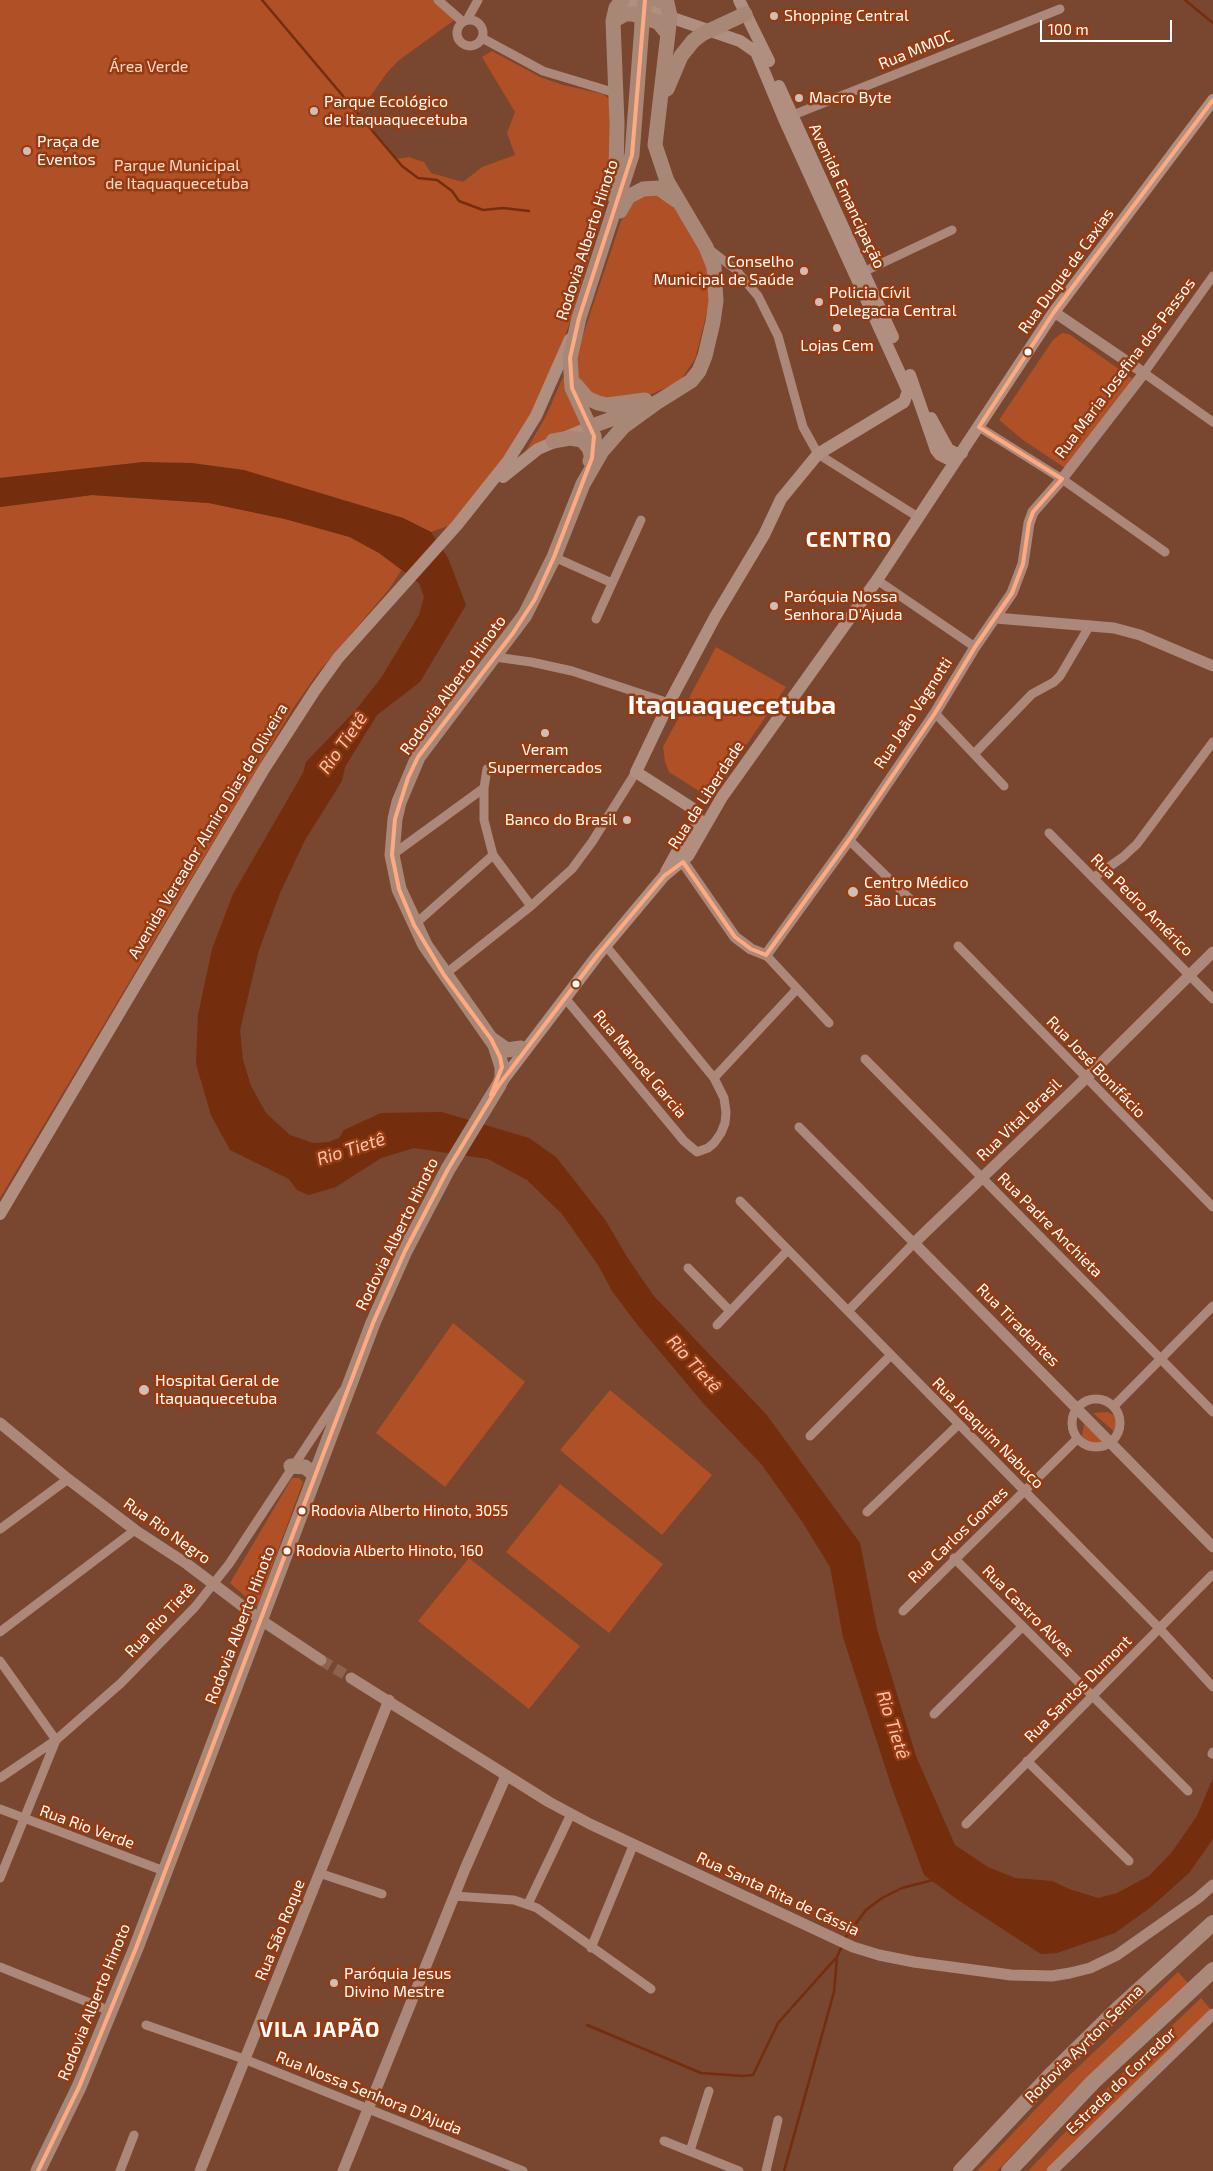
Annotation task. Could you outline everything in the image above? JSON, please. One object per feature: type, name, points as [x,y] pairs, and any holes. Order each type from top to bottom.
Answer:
[{"type":"highway","name":"Rodovia Ayrton Senna","points":[[961,2171],[1050,2076],[1117,2010],[1213,1923]]},
{"type":"highway","name":"Rodovia Ayrton Senna","points":[[1009,2171],[1093,2082],[1213,1970]]},
{"type":"main road","points":[[608,231],[616,176],[616,93],[612,20],[616,8],[621,0],[665,6],[710,30]]},
{"type":"main road","name":"Rodovia Alberto Hinoto","points":[[38,2171],[79,2087],[110,2011],[315,1475],[398,1267],[448,1170],[499,1085],[502,1067],[491,1039],[444,976],[414,925],[399,889],[392,855],[395,819],[399,802],[418,757],[525,615],[554,557],[592,458],[595,441],[592,426],[572,388],[570,358],[579,318],[632,154],[645,0]]},
{"type":"main road","points":[[592,426],[656,404],[676,393],[699,371],[713,322],[716,284],[714,267],[706,248],[678,202],[660,163],[655,145],[668,34],[665,6]]},
{"type":"main road","points":[[660,107],[686,49],[702,34],[742,7]]},
{"type":"main road","name":"Avenida Emancipação","points":[[742,7],[767,56],[788,117]]},
{"type":"main road","points":[[612,20],[625,14],[633,14],[658,22],[668,34]]},
{"type":"main road","name":"Avenida Emancipação","points":[[710,30],[747,44],[759,59],[788,117],[907,386],[908,395],[904,402]]},
{"type":"main road","name":"Rua Duque de Caxias","points":[[877,580],[980,427],[1054,312],[1213,100]]},
{"type":"main road","points":[[608,231],[628,197],[643,188],[659,188],[667,191],[678,202]]},
{"type":"main road","name":"Avenida Emancipação","points":[[859,274],[919,397],[930,435],[940,455],[948,459]]},
{"type":"main road","name":"Avenida Vereador Almiro Dias de Oliveira","points":[[0,1214],[264,769],[332,666],[484,494],[508,461],[536,416],[579,318]]},
{"type":"main road","points":[[570,375],[587,398],[598,403],[621,404],[676,393]]},
{"type":"main road","points":[[919,397],[948,449],[955,453],[962,453]]},
{"type":"main road","points":[[664,876],[677,852],[699,820],[695,810],[636,772],[668,704],[715,616],[764,535],[781,498],[818,454],[904,402],[915,406],[930,435]]},
{"type":"main road","name":"Rodovia Alberto Hinoto","points":[[583,484],[602,451],[614,435],[635,417],[656,404]]},
{"type":"main road","name":"Avenida Vereador Almiro Dias de Oliveira","points":[[484,494],[528,455],[553,440],[592,426]]},
{"type":"main road","points":[[553,440],[570,438],[582,440],[590,448],[592,458]]},
{"type":"main road","points":[[946,476],[948,459],[962,453]]},
{"type":"main road","name":"Rua da Liberdade","points":[[499,1085],[606,946],[664,876],[683,862],[722,797],[808,674],[877,580]]},
{"type":"main road","points":[[695,810],[709,808],[722,797]]},
{"type":"main road","points":[[683,862],[683,852],[692,837],[693,831]]},
{"type":"main road","name":"Rua da Liberdade","points":[[502,1067],[548,1020]]},
{"type":"main road","points":[[491,1039],[507,1050],[521,1048]]},
{"type":"main road","name":"Rodovia Alberto Hinoto","points":[[488,1102],[502,1067]]},
{"type":"main road","points":[[291,1466],[305,1466],[315,1475]]},
{"type":"street","points":[[438,0],[465,21],[475,21],[481,26],[482,38]]},
{"type":"street","points":[[478,0],[457,33],[460,41],[472,46],[482,38]]},
{"type":"street","name":"Rua MMDC","points":[[788,117],[1060,9]]},
{"type":"street","points":[[482,38],[543,71],[616,93]]},
{"type":"street","points":[[859,274],[952,230]]},
{"type":"street","points":[[706,248],[735,269],[758,296],[778,336],[803,427],[818,454],[918,517]]},
{"type":"street","name":"Rua Maria Josefina dos Passos","points":[[1062,479],[1144,372],[1213,276]]},
{"type":"street","points":[[1054,312],[1144,372],[1213,422]]},
{"type":"street","points":[[980,427],[1062,479],[1165,552]]},
{"type":"street","name":"Rua João Vagnotti","points":[[766,955],[849,840],[935,713],[975,647],[996,618],[1018,579],[1033,512],[1062,479]]},
{"type":"street","points":[[596,619],[641,520]]},
{"type":"street","points":[[554,557],[612,583]]},
{"type":"street","points":[[877,580],[975,647]]},
{"type":"street","points":[[996,618],[1090,625],[1140,635],[1213,666]]},
{"type":"street","points":[[974,754],[1032,694],[1054,682],[1060,676],[1090,625]]},
{"type":"street","points":[[495,657],[531,662],[572,671],[668,704]]},
{"type":"street","points":[[935,713],[1004,786]]},
{"type":"street","points":[[1093,878],[1138,844],[1213,742]]},
{"type":"street","points":[[488,769],[484,788],[484,820],[493,855],[531,906]]},
{"type":"street","points":[[444,976],[531,906],[582,857],[636,772]]},
{"type":"street","points":[[392,855],[484,788]]},
{"type":"street","name":"Rua Pedro Américo","points":[[1049,833],[1213,999]]},
{"type":"street","points":[[849,840],[911,900]]},
{"type":"street","points":[[414,925],[493,855]]},
{"type":"street","points":[[683,862],[735,937],[751,949],[766,955],[829,1024]]},
{"type":"street","points":[[606,946],[714,1078],[797,989]]},
{"type":"street","name":"Rua José Bonifácio","points":[[958,946],[1213,1208]]},
{"type":"street","name":"Rua Vital Brasil","points":[[848,1311],[914,1243],[1086,1078],[1213,952]]},
{"type":"street","name":"Rua Manoel Garcia","points":[[565,998],[692,1149],[697,1152],[708,1148],[721,1134],[725,1122],[724,1098],[714,1078]]},
{"type":"street","name":"Rua Padre Anchieta","points":[[865,1058],[1213,1412]]},
{"type":"street","name":"Rua Tiradentes","points":[[799,1127],[1112,1442],[1213,1547]]},
{"type":"street","name":"Rua Joaquim Nabuco","points":[[740,1201],[1159,1628],[1213,1687]]},
{"type":"street","points":[[717,1325],[729,1310],[787,1251]]},
{"type":"street","points":[[688,1268],[729,1310]]},
{"type":"street","points":[[1114,1406],[1213,1306]]},
{"type":"street","points":[[810,1436],[891,1355]]},
{"type":"street","name":"Rua Rio Tietê","points":[[0,1778],[56,1740],[128,1677],[195,1607],[214,1584],[291,1466],[355,1373]]},
{"type":"street","points":[[1093,1399],[1108,1401],[1114,1406],[1120,1419],[1120,1426],[1112,1442],[1100,1447],[1092,1447],[1077,1439],[1072,1426],[1072,1418],[1077,1407],[1093,1399]]},
{"type":"street","points":[[867,1512],[959,1424]]},
{"type":"street","name":"Rua Rio Negro","points":[[1,1425],[135,1530],[214,1584],[261,1620],[321,1660]]},
{"type":"street","name":"Rua Carlos Gomes","points":[[903,1610],[1077,1439]]},
{"type":"street","points":[[0,1529],[68,1479]]},
{"type":"street","points":[[0,1632],[135,1530]]},
{"type":"street","name":"Rua Castro Alves","points":[[954,1558],[1188,1791]]},
{"type":"street","name":"Rua Santos Dumont","points":[[966,1824],[1212,1575]]},
{"type":"street","points":[[934,1714],[1022,1627]]},
{"type":"street","points":[[0,1662],[56,1740],[0,1878]]},
{"type":"street","name":"Rua Santa Rita de Cássia","points":[[351,1678],[390,1700],[506,1776],[571,1814],[633,1846],[853,1947],[880,1955],[959,1969],[1011,1975],[1052,1976],[1070,1973],[1090,1968],[1117,1955],[1198,1898],[1213,1885]]},
{"type":"street","name":"Rua São Roque","points":[[200,2171],[390,1700]]},
{"type":"street","points":[[1027,1761],[1129,1861]]},
{"type":"street","points":[[343,2171],[454,1896],[506,1776]]},
{"type":"street","name":"Rua Rio Verde","points":[[0,1810],[164,1871]]},
{"type":"street","points":[[528,1904],[571,1814]]},
{"type":"street","points":[[591,1948],[633,1846]]},
{"type":"street","points":[[319,1873],[382,1894]]},
{"type":"street","points":[[454,1896],[514,1900],[537,1908],[651,1989]]},
{"type":"street","points":[[0,1967],[110,2011]]},
{"type":"street","name":"Estrada do Corredor","points":[[1052,2171],[1213,2014]]},
{"type":"street","name":"Rua Nossa Senhora D'Ajuda","points":[[146,2025],[244,2059],[367,2110],[523,2171]]},
{"type":"street","points":[[690,2151],[709,2090]]},
{"type":"street","points":[[766,2171],[778,2120]]},
{"type":"street","points":[[120,2171],[134,2135]]},
{"type":"street","points":[[664,2140],[739,2171]]},
{"type":"green space","points":[[0,0],[433,0],[457,18],[398,61],[386,74],[358,114],[396,159],[409,157],[424,162],[431,173],[463,182],[482,167],[515,155],[507,133],[515,112],[482,57],[492,51],[540,77],[563,85],[603,94],[609,99],[611,175],[594,242],[569,325],[555,363],[524,428],[483,487],[448,526],[431,532],[403,518],[282,483],[144,462],[0,478]]},
{"type":"green space","points":[[659,195],[674,204],[706,254],[711,294],[695,359],[680,381],[652,394],[602,400],[578,384],[576,356],[621,221],[631,204],[642,196]]},
{"type":"green space","points":[[1062,333],[1069,334],[1133,379],[1065,468],[1023,440],[999,420],[1053,340]]},
{"type":"green space","points":[[563,377],[590,424],[523,456],[546,416]]},
{"type":"green space","points":[[92,495],[209,503],[285,519],[349,537],[379,553],[402,569],[390,588],[317,674],[292,710],[0,1198],[0,507]]},
{"type":"green space","points":[[716,647],[786,687],[710,798],[669,772],[665,762],[663,747]]},
{"type":"green space","points":[[453,1323],[525,1382],[445,1487],[376,1433]]},
{"type":"green space","points":[[610,1390],[712,1475],[662,1535],[560,1450]]},
{"type":"green space","points":[[1108,1412],[1115,1416],[1118,1435],[1093,1413]]},
{"type":"green space","points":[[1084,1423],[1107,1444],[1096,1447],[1089,1445],[1082,1436]]},
{"type":"green space","points":[[292,1478],[299,1478],[303,1482],[257,1607],[230,1583]]},
{"type":"green space","points":[[560,1484],[663,1564],[609,1633],[506,1552]]},
{"type":"green space","points":[[469,1558],[580,1646],[529,1709],[418,1621]]},
{"type":"green space","points":[[1178,1972],[1188,1983],[1073,2091],[997,2171],[977,2171],[1053,2091]]},
{"type":"green space","points":[[1201,1998],[1211,2010],[1047,2171],[1028,2171],[1114,2081]]},
{"type":"water","name":"Rio Tietê","points":[[144,462],[192,463],[244,470],[403,518],[431,532],[448,558],[466,605],[420,682],[377,715],[345,767],[342,781],[305,840],[280,893],[259,950],[240,1030],[243,1060],[251,1086],[266,1113],[290,1135],[313,1143],[329,1142],[339,1138],[344,1130],[381,1113],[442,1112],[529,1138],[556,1157],[606,1221],[627,1257],[653,1295],[766,1414],[860,1543],[877,1629],[916,1756],[955,1845],[988,1867],[1015,1878],[1052,1881],[1069,1889],[1098,1898],[1117,1893],[1149,1876],[1172,1852],[1197,1816],[1213,1778],[1213,1839],[1189,1873],[1151,1907],[1115,1933],[1057,1953],[1041,1954],[958,1900],[924,1875],[892,1788],[843,1637],[830,1567],[803,1523],[762,1465],[703,1403],[636,1323],[612,1291],[598,1265],[562,1214],[527,1180],[488,1159],[414,1148],[381,1158],[336,1187],[309,1195],[297,1190],[289,1179],[230,1150],[211,1115],[196,1064],[198,1015],[212,949],[233,894],[303,773],[306,762],[355,711],[381,678],[419,615],[424,597],[419,583],[379,553],[350,537],[285,519],[209,503],[92,495],[0,507],[0,478]]},
{"type":"waterway","points":[[262,0],[402,166],[418,178],[437,180],[452,191],[459,201],[483,210],[503,208],[529,211]]},
{"type":"waterway","points":[[1185,0],[1213,23]]},
{"type":"waterway","points":[[845,1938],[866,1910],[882,1898],[902,1888],[933,1880]]},
{"type":"waterway","points":[[784,2171],[834,1992],[837,1957],[842,1946]]},
{"type":"waterway","points":[[587,2025],[701,2073],[753,2075],[778,2023],[836,1958]]},
{"type":"tunnel","points":[[321,1660],[351,1678]]},
{"type":"transit line","points":[[491,1095],[502,1067],[500,1057],[491,1039],[444,975],[414,925],[399,889],[392,855],[395,819],[408,778],[418,757],[513,633],[535,599],[554,557],[592,458],[594,436],[572,388],[570,358],[579,318],[632,155],[645,0]]},
{"type":"transit line","points":[[38,2171],[79,2087],[136,1948],[373,1323],[405,1251],[448,1169],[499,1085],[597,956],[664,876],[683,862],[735,937],[751,949],[766,955],[849,840],[935,713],[975,647],[1012,593],[1023,564],[1029,523],[1033,512],[1062,479],[979,427],[1054,312],[1213,100]]},
{"type":"place","name":"Shopping Central","points":[[774,16]]},
{"type":"place","name":"Macro Byte","points":[[799,98]]},
{"type":"place","name":"Parque Ecológico de Itaquaquecetuba","points":[[314,111]]},
{"type":"place","name":"Praça de Eventos","points":[[27,151]]},
{"type":"place","name":"Conselho Municipal de Saúde","points":[[804,271]]},
{"type":"place","name":"Policia Cívil Delegacia Central","points":[[819,302]]},
{"type":"place","name":"Lojas Cem","points":[[837,328]]},
{"type":"place","name":"Paróquia Nossa Senhora D'Ajuda","points":[[774,606]]},
{"type":"place","name":"Veram Supermercados","points":[[545,733]]},
{"type":"place","name":"Banco do Brasil","points":[[627,820]]},
{"type":"place","name":"Centro Médico São Lucas","points":[[853,892]]},
{"type":"place","name":"Hospital Geral de Itaquaquecetuba","points":[[144,1390]]},
{"type":"place","name":"Rodovia Alberto Hinoto, 3055","points":[[302,1511]]},
{"type":"place","name":"Rodovia Alberto Hinoto, 160","points":[[287,1551]]},
{"type":"place","name":"Paróquia Jesus Divino Mestre","points":[[334,1983]]},
{"type":"district","name":"CENTRO","points":[[849,540]]},
{"type":"district","name":"Itaquaquecetuba","points":[[732,705]]},
{"type":"district","name":"VILA JAPÃO","points":[[320,2030]]},
{"type":"park label","name":"Área Verde","points":[[149,67]]},
{"type":"park label","name":"Parque Municipal de Itaquaquecetuba","points":[[177,175]]}]
